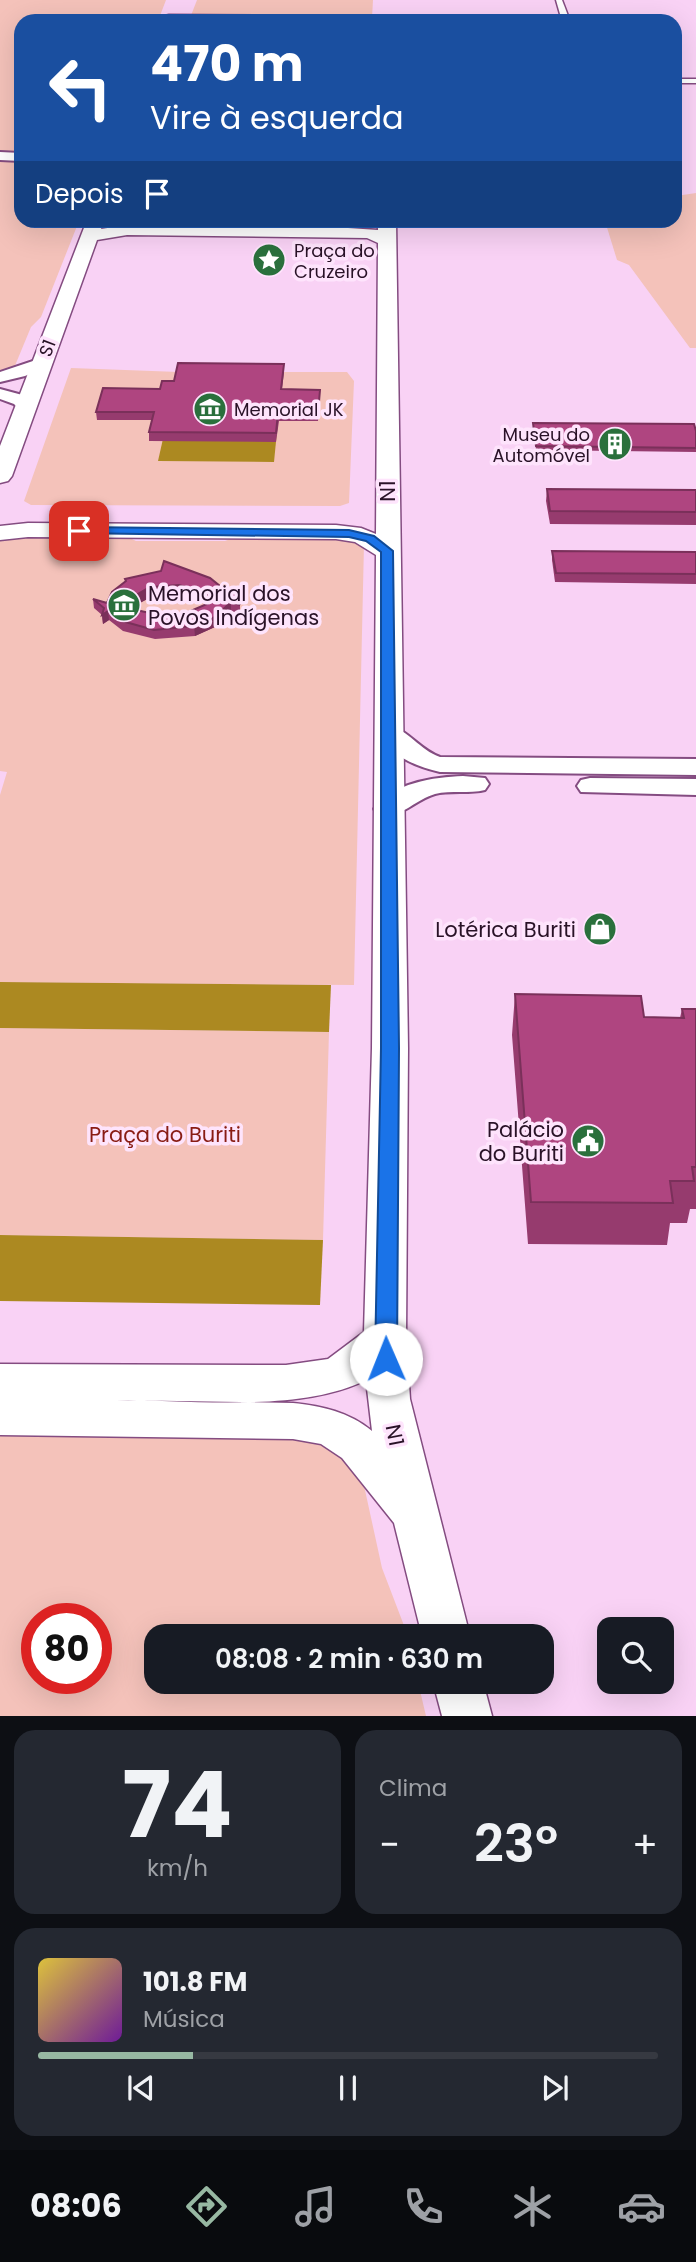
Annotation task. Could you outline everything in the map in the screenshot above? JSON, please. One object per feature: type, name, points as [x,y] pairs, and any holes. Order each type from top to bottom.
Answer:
[{"type":"highway","points":[[171,14],[176,2]]},
{"type":"highway","points":[[93,228],[369,233],[382,228]]},
{"type":"highway","name":"S1","points":[[0,476],[93,228]]},
{"type":"highway","name":"N1","points":[[385,228],[390,1048],[385,1339],[388,1399],[443,1624]]},
{"type":"highway","points":[[0,511],[10,515],[33,517],[336,520],[365,517],[387,509]]},
{"type":"highway","points":[[0,533],[28,530],[336,533],[361,535],[387,551]]},
{"type":"highway","points":[[0,1382],[286,1383],[332,1377],[349,1371],[385,1339]]},
{"type":"highway","points":[[0,1417],[293,1421],[336,1430],[356,1443],[417,1522]]},
{"type":"highway","points":[[461,1694],[467,1716]]},
{"type":"main road","points":[[0,377],[19,373],[42,363]]},
{"type":"main road","points":[[0,394],[20,400],[26,406]]},
{"type":"main road","points":[[388,733],[410,754],[430,764],[696,767]]},
{"type":"main road","points":[[388,809],[407,795],[430,785],[443,784],[696,787]]},
{"type":"green space","points":[[0,0],[166,0],[161,14],[14,14],[14,153],[0,153]]},
{"type":"green space","points":[[197,0],[373,0],[372,14],[192,14]]},
{"type":"green space","points":[[0,160],[14,160],[14,228],[76,228],[41,317],[31,327],[14,368],[0,374]]},
{"type":"green space","points":[[696,193],[696,348],[690,348],[629,265],[617,260],[607,228],[682,228],[682,195]]},
{"type":"green space","points":[[71,368],[179,372],[347,372],[354,381],[349,503],[340,506],[31,505],[24,501]]},
{"type":"green space","points":[[14,536],[126,536],[136,541],[225,541],[236,537],[352,538],[364,544],[354,985],[0,982],[0,795],[7,772],[0,771],[0,540]]},
{"type":"green space","name":"Praça do Buriti","points":[[0,1028],[329,1032],[323,1240],[0,1235]]},
{"type":"green space","points":[[0,1435],[326,1439],[358,1458],[382,1568],[403,1624],[144,1624],[144,1694],[421,1694],[426,1716],[0,1716]]},
{"type":"shaded area","points":[[167,421],[278,421],[274,462],[158,461]]},
{"type":"shaded area","points":[[0,982],[331,985],[329,1032],[0,1028]]},
{"type":"shaded area","points":[[0,1235],[323,1240],[320,1305],[0,1301]]},
{"type":"building","name":"Memorial JK","points":[[178,363],[284,364],[281,389],[320,390],[318,413],[278,413],[276,433],[149,432],[154,412],[96,412],[103,388],[160,389],[162,381],[174,381]]},
{"type":"building","name":"Museu do Automóvel","points":[[533,423],[694,424],[696,448],[536,446]]},
{"type":"building","points":[[547,489],[696,490],[696,512],[550,511]]},
{"type":"building","points":[[552,551],[696,552],[696,574],[556,573]]},
{"type":"building","points":[[164,561],[210,578],[230,594],[243,589],[234,599],[240,605],[231,602],[215,617],[194,626],[154,630],[122,621],[108,611],[102,615],[104,608],[93,599],[107,603],[112,592],[126,581],[125,579],[161,571]],"holes":[[[179,585],[221,598],[169,617],[117,606],[150,587]]]},
{"type":"building","name":"Palácio do Buriti","points":[[515,994],[641,996],[644,1017],[684,1018],[682,1009],[696,1009],[696,1167],[692,1167],[694,1181],[670,1181],[673,1203],[531,1202]]},
{"type":"place","name":"Praça do Cruzeiro","points":[[269,260]]},
{"type":"place","name":"Memorial JK","points":[[210,409]]},
{"type":"place","name":"Museu do Automóvel","points":[[615,444]]},
{"type":"place","name":"Memorial dos Povos Indígenas","points":[[124,605]]},
{"type":"place","name":"Lotérica Buriti","points":[[600,929]]},
{"type":"place","name":"Palácio do Buriti","points":[[588,1141]]},
{"type":"route","points":[[79,531],[349,533],[370,538],[387,551],[390,1048],[386,1359]]}]
